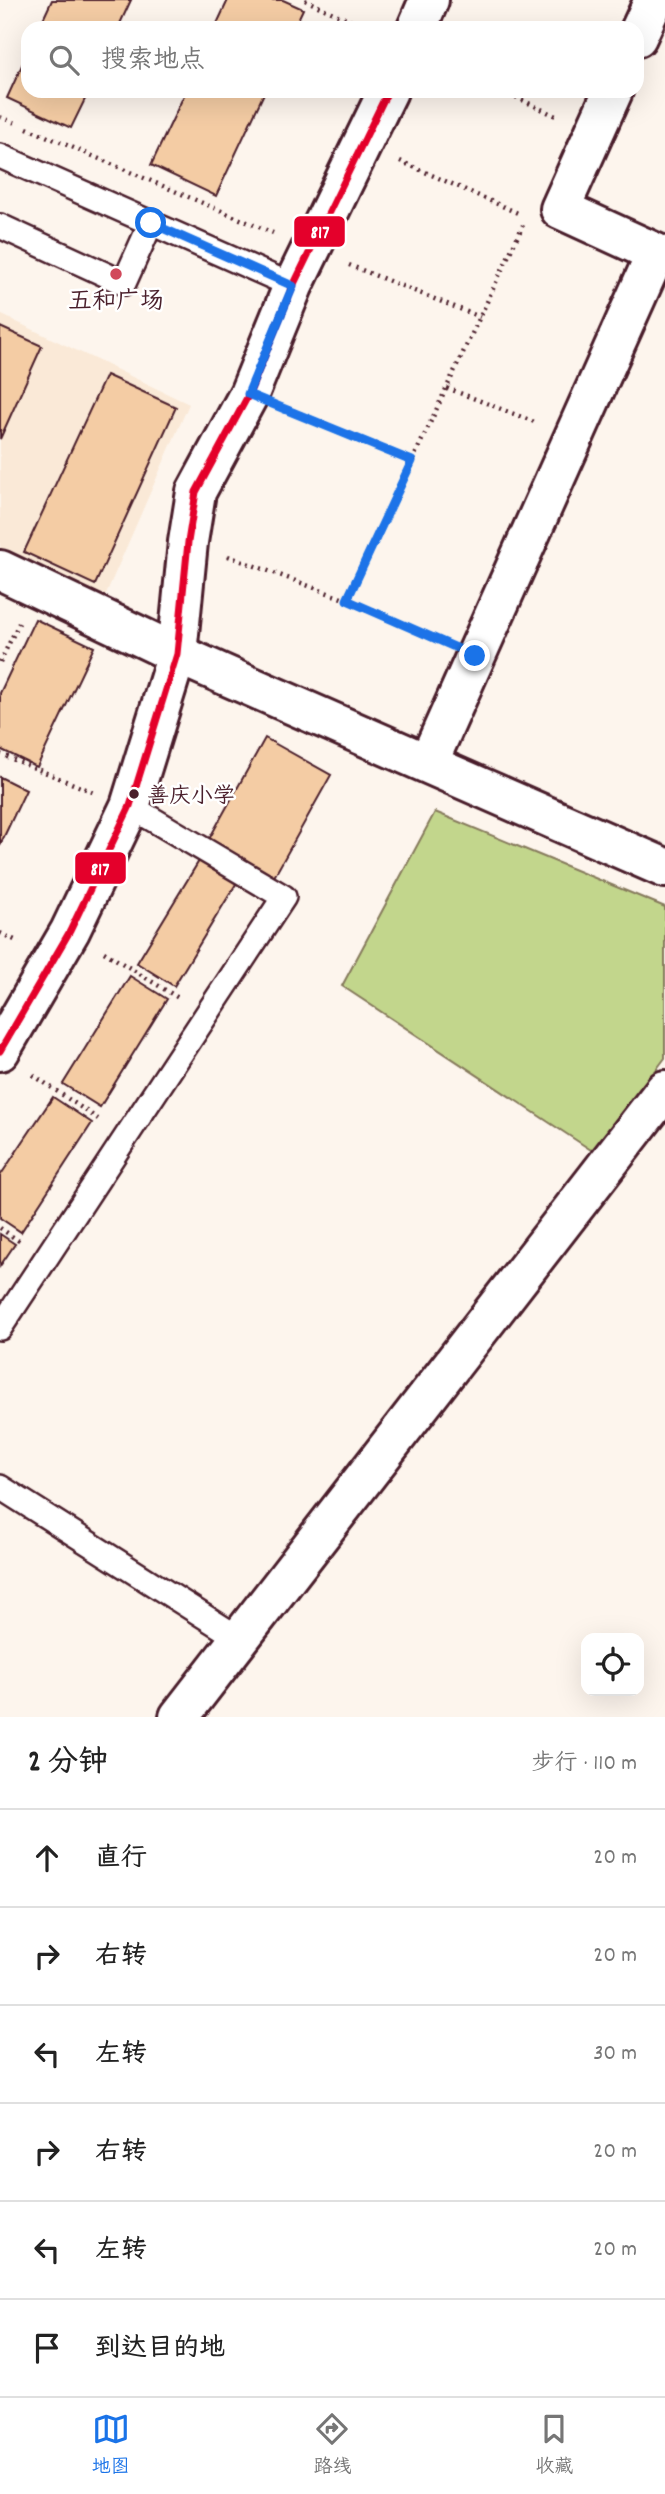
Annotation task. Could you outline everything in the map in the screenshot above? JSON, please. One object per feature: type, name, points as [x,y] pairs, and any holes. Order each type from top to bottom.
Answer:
[{"type":"street","points":[[420,21],[429,0]]},
{"type":"street","points":[[644,22],[654,0]]},
{"type":"street","points":[[11,1059],[130,806],[177,654],[188,542],[197,492],[248,394],[293,286],[385,98]]},
{"type":"street","points":[[428,763],[656,253],[559,209],[610,98]]},
{"type":"street","points":[[0,570],[177,654],[665,869]]},
{"type":"street","points":[[179,1717],[665,1090]]},
{"type":"lane","points":[[0,156],[293,286]]},
{"type":"lane","points":[[0,226],[124,283],[151,223]]},
{"type":"lane","points":[[0,1328],[284,897],[130,806]]},
{"type":"lane","points":[[0,1487],[240,1639]]},
{"type":"path","points":[[305,0],[351,21]]},
{"type":"path","points":[[518,98],[594,133]]},
{"type":"path","points":[[0,117],[311,250],[480,317]]},
{"type":"path","points":[[347,600],[527,217],[362,144]]},
{"type":"path","points":[[447,387],[573,438]]},
{"type":"path","points":[[248,394],[412,461]]},
{"type":"path","points":[[188,542],[347,600],[475,656]]},
{"type":"path","points":[[0,754],[130,806]]},
{"type":"path","points":[[70,931],[206,1015]]},
{"type":"path","points":[[11,1059],[125,1138]]},
{"type":"shaded area","points":[[0,314],[189,404],[102,603],[0,555]]},
{"type":"green space","points":[[435,812],[665,907],[665,1058],[594,1152],[342,986]]},
{"type":"building","points":[[52,0],[131,0],[121,21],[42,21]]},
{"type":"building","points":[[228,0],[283,0],[303,9],[297,21],[218,21]]},
{"type":"building","points":[[21,67],[21,98],[86,98],[71,128],[7,98]]},
{"type":"building","points":[[183,98],[262,98],[216,196],[151,165]]},
{"type":"building","points":[[0,327],[42,346],[0,439]]},
{"type":"building","points":[[106,375],[176,407],[95,585],[24,552]]},
{"type":"building","points":[[35,619],[94,647],[37,767],[0,749],[0,693]]},
{"type":"building","points":[[265,738],[331,775],[274,877],[208,841]]},
{"type":"building","points":[[0,777],[26,790],[0,845]]},
{"type":"building","points":[[202,856],[239,879],[174,986],[137,963]]},
{"type":"building","points":[[130,976],[167,999],[100,1107],[63,1084]]},
{"type":"building","points":[[53,1097],[92,1123],[21,1232],[0,1218],[0,1176]]},
{"type":"building","points":[[0,1234],[15,1244],[0,1266]]},
{"type":"transit line","name":"817","points":[[0,1051],[70,931],[130,806],[177,654],[188,542],[196,492],[249,394],[293,286],[385,98]]},
{"type":"place","name":"五和广场","points":[[116,274]]},
{"type":"place","name":"善庆小学","points":[[134,794]]},
{"type":"route","points":[[151,223],[293,286],[248,394],[412,461],[347,600],[475,656]]}]
